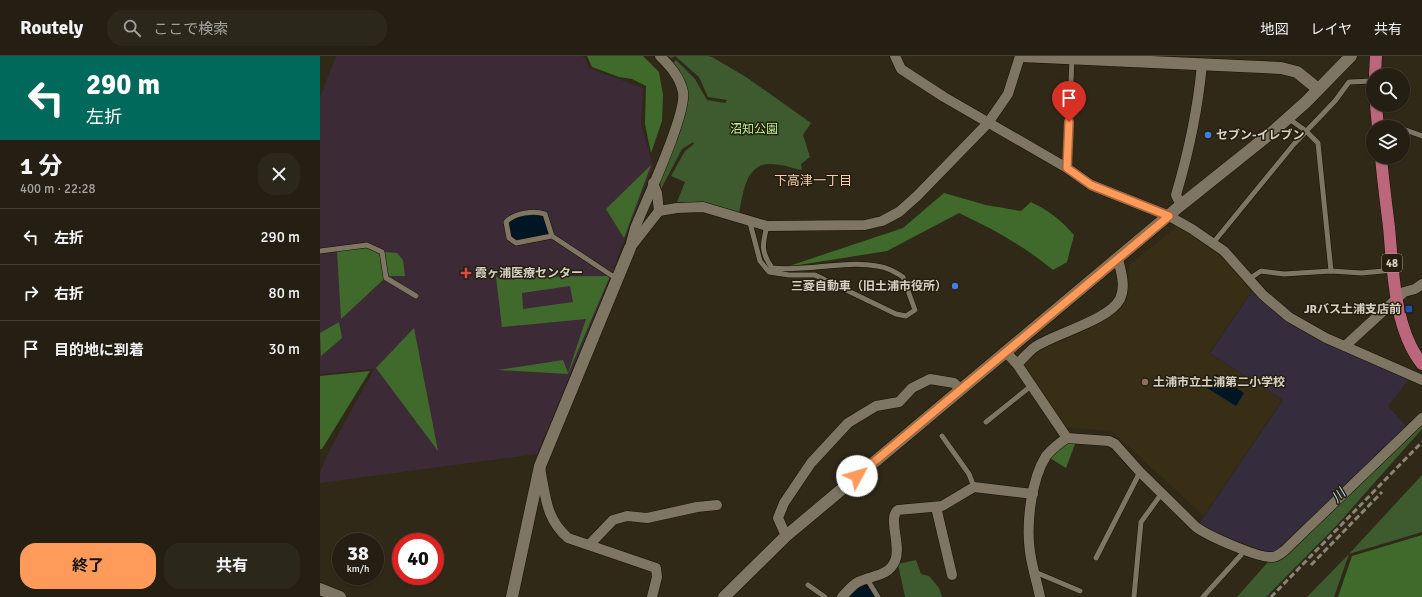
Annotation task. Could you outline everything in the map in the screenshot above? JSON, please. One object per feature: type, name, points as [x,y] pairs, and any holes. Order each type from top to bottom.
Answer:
[{"type":"main road","points":[[1375,68],[1376,56]]},
{"type":"main road","name":"48","points":[[1382,164],[1393,270],[1398,298],[1405,331],[1411,346],[1422,364]]},
{"type":"street","points":[[512,597],[540,466],[553,431],[618,279],[630,248],[635,228],[677,124],[683,93],[674,72],[660,56]]},
{"type":"street","points":[[895,56],[901,69],[988,123],[1067,168],[1091,185],[1169,216],[1192,229],[1224,251],[1263,295],[1289,317],[1326,338],[1422,380]]},
{"type":"street","points":[[658,211],[677,208],[703,207],[750,223],[767,226],[866,225],[882,221],[899,212],[917,196],[988,123],[1008,94],[1020,56],[1196,61],[1291,70],[1303,76],[1318,89]]},
{"type":"street","points":[[724,597],[786,536],[1118,260],[1181,205],[1288,118],[1351,56]]},
{"type":"street","points":[[1181,205],[1176,195],[1189,149],[1199,99],[1196,61]]},
{"type":"street","points":[[630,248],[658,211],[657,193],[653,183]]},
{"type":"street","points":[[1017,364],[1034,348],[1055,336],[1096,319],[1120,299],[1124,282],[1118,260]]},
{"type":"street","points":[[1345,346],[1356,334],[1404,292],[1414,289],[1422,284]]},
{"type":"street","points":[[1006,352],[1017,364],[1067,438]]},
{"type":"street","points":[[786,536],[778,518],[784,503],[811,463],[848,423],[876,406],[899,402],[912,388],[930,379],[954,383],[961,390]]},
{"type":"street","points":[[1040,597],[1030,551],[1029,535],[1035,482],[1046,456],[1054,447],[1067,438],[1072,437],[1109,441],[1115,444],[1140,472],[1205,534],[1262,556],[1278,555],[1422,418]]},
{"type":"street","points":[[540,466],[547,507],[554,522],[568,538],[656,568],[657,577],[652,597]]},
{"type":"street","points":[[842,597],[858,582],[885,573],[894,562],[898,545],[893,523],[895,512],[898,510],[936,507],[949,502],[974,488],[1033,494]]},
{"type":"street","points":[[589,545],[612,520],[626,516],[647,518],[697,507],[717,505]]},
{"type":"street","points":[[936,507],[952,575]]},
{"type":"street","points":[[320,589],[340,597]]},
{"type":"lane","points":[[1067,168],[1072,57]]},
{"type":"lane","points":[[1213,243],[1306,131],[1335,101],[1349,82],[1366,81]]},
{"type":"lane","points":[[1288,118],[1306,131],[1318,143],[1331,271]]},
{"type":"lane","points":[[1410,132],[1422,136]]},
{"type":"lane","points":[[552,236],[516,243],[509,238],[506,222],[511,216],[539,212],[545,214],[552,236],[618,279]]},
{"type":"lane","points":[[750,223],[760,261],[769,272],[789,275],[815,275],[896,314],[906,316],[915,310],[903,277],[878,266],[859,265],[789,270],[772,268],[766,259],[762,244],[767,226]]},
{"type":"lane","points":[[320,251],[367,245],[372,247],[382,252],[386,278],[416,296]]},
{"type":"lane","points":[[1249,279],[1261,271],[1284,274],[1331,271],[1362,273],[1393,270]]},
{"type":"lane","points":[[986,422],[1031,386]]},
{"type":"lane","points":[[942,436],[970,474],[974,488]]},
{"type":"lane","points":[[1096,558],[1140,472]]},
{"type":"lane","points":[[1134,596],[1141,522],[1162,493]]},
{"type":"lane","points":[[1203,597],[1241,555],[1243,549]]},
{"type":"lane","points":[[1034,572],[1080,591]]},
{"type":"lane","points":[[867,579],[878,597]]},
{"type":"lane","points":[[808,585],[825,597]]},
{"type":"shaded area","name":"霞ヶ浦医療センター","points":[[336,56],[581,56],[585,57],[589,68],[643,88],[641,124],[653,166],[599,306],[537,454],[320,483],[320,473],[328,453],[374,369],[320,374],[320,98]]},
{"type":"shaded area","name":"土浦市立土浦第二小学校","points":[[1177,227],[1191,233],[1221,254],[1253,289],[1209,353],[1282,400],[1204,516],[1112,431],[1066,427],[1023,364],[1043,349],[1092,327],[1119,311],[1127,300],[1129,265]]},
{"type":"shaded area","points":[[1253,290],[1293,326],[1408,380],[1388,406],[1407,427],[1283,549],[1271,553],[1213,533],[1200,523],[1283,400],[1210,353]]},
{"type":"green space","points":[[587,56],[643,56],[659,72],[663,95],[662,121],[651,153],[645,124],[646,86],[632,79],[619,77],[592,67]]},
{"type":"green space","name":"沼知公園","points":[[675,56],[712,57],[746,77],[811,123],[803,135],[810,157],[801,164],[802,170],[783,165],[771,164],[762,165],[756,169],[751,174],[747,182],[739,214],[707,203],[677,202],[685,182],[671,176],[685,151],[694,144],[693,142],[682,149],[661,189],[660,182],[686,109],[687,102],[685,84],[673,63],[676,60],[695,79],[707,100],[725,103],[727,100],[708,97],[699,77]]},
{"type":"green space","points":[[651,165],[624,238],[606,209]]},
{"type":"green space","points":[[944,193],[986,205],[1021,211],[1031,202],[1037,205],[1054,216],[1074,235],[1067,262],[1053,270],[1008,238],[959,213],[887,251],[786,267],[903,228]]},
{"type":"green space","points":[[367,248],[380,254],[384,279],[341,319],[337,250]]},
{"type":"green space","points":[[384,252],[397,253],[403,260],[405,276],[388,276]]},
{"type":"green space","points":[[610,276],[568,374],[498,370],[563,360],[568,373],[586,319],[502,327],[496,277]],"holes":[[[570,286],[573,302],[523,309],[522,293]]]},
{"type":"green space","points":[[339,322],[342,338],[321,356],[320,333]]},
{"type":"green space","points":[[414,328],[438,451],[376,368]]},
{"type":"green space","points":[[370,371],[322,449],[320,449],[320,376]]},
{"type":"green space","points":[[1422,425],[1422,429],[1337,525],[1266,597],[1237,597],[1268,562],[1281,560],[1287,555]]},
{"type":"green space","points":[[1067,441],[1075,444],[1066,468],[1050,458]]},
{"type":"green space","points":[[1422,475],[1422,532],[1349,554]]},
{"type":"green space","points":[[1422,535],[1422,597],[1338,597],[1352,556]]},
{"type":"green space","points":[[1349,554],[1334,597],[1307,597]]},
{"type":"green space","points":[[916,560],[921,574],[929,576],[939,588],[942,597],[905,597],[898,564]]},
{"type":"water","points":[[539,214],[544,216],[550,235],[517,241],[511,236],[509,223],[513,218]]},
{"type":"water","points":[[1216,374],[1244,393],[1236,406],[1207,388]]},
{"type":"water","points":[[866,580],[875,597],[844,597]]},
{"type":"railway","points":[[1271,597],[1422,442]]},
{"type":"railway","points":[[1311,565],[1382,492]]},
{"type":"place","name":"セブン-イレブン","points":[[1208,135]]},
{"type":"place","name":"霞ヶ浦医療センター","points":[[466,273]]},
{"type":"place","name":"三菱自動車（旧土浦市役所）","points":[[955,286]]},
{"type":"place","name":"JRバス土浦支店前","points":[[1409,309]]},
{"type":"place","name":"土浦市立土浦第二小学校","points":[[1145,382]]},
{"type":"district","name":"下高津一丁目","points":[[813,180]]},
{"type":"route","points":[[857,476],[1169,216],[1091,185],[1067,168],[1069,122]]},
{"type":"water label","name":"川","points":[[1338,495]]}]
